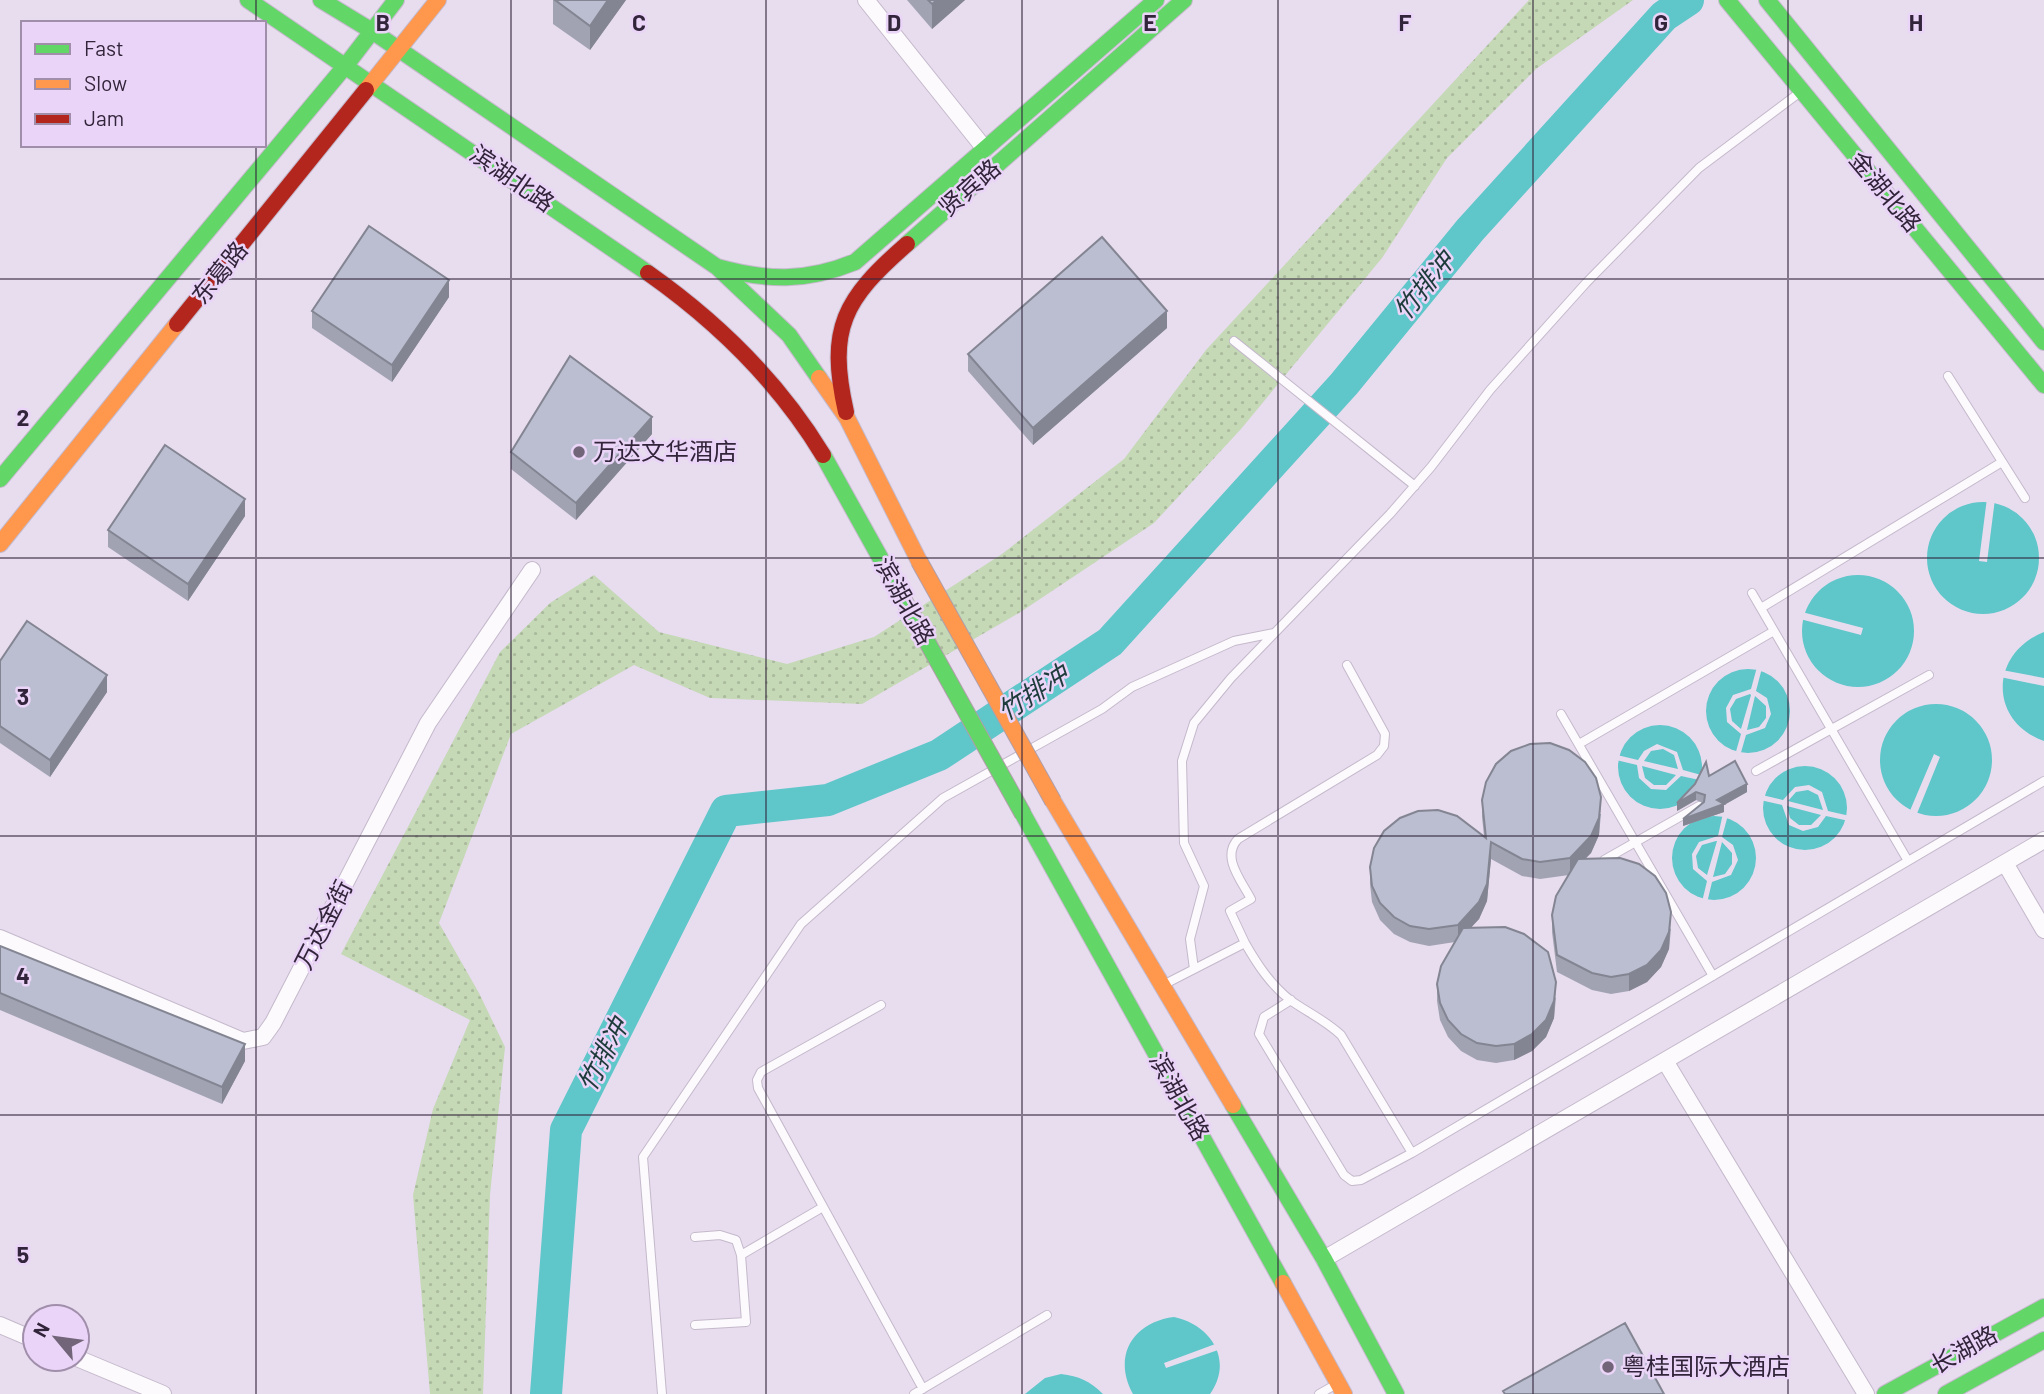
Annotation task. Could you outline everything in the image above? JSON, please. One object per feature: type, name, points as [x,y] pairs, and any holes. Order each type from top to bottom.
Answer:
[{"type":"main road","name":"滨湖北路","points":[[248,0],[347,64],[691,303],[756,363],[817,443],[1341,1389]]},
{"type":"main road","name":"滨湖北路","points":[[321,0],[372,31],[717,267],[789,335],[847,418],[919,561],[1053,801],[1324,1259],[1396,1394]]},
{"type":"main road","name":"东葛路","points":[[0,479],[347,64],[396,0]]},
{"type":"main road","name":"东葛路","points":[[0,544],[400,51],[438,0]]},
{"type":"main road","name":"贤宾路","points":[[717,267],[751,277],[788,281],[822,277],[855,262],[1156,0]]},
{"type":"main road","name":"贤宾路","points":[[847,418],[837,377],[837,342],[847,308],[868,278],[1184,0]]},
{"type":"main road","name":"金湖北路","points":[[1727,0],[2044,385]]},
{"type":"main road","name":"金湖北路","points":[[1767,0],[2044,342]]},
{"type":"main road","name":"长湖路","points":[[1885,1394],[2044,1307]]},
{"type":"main road","name":"长湖路","points":[[1946,1394],[2044,1340]]},
{"type":"street","points":[[866,0],[985,149]]},
{"type":"street","name":"万达金街","points":[[0,938],[243,1041],[263,1037],[280,1011],[428,723],[532,570]]},
{"type":"street","points":[[1324,1259],[2044,840]]},
{"type":"street","points":[[2005,863],[2044,930]]},
{"type":"street","points":[[1665,1061],[1866,1394]]},
{"type":"street","points":[[0,1325],[21,1334]]},
{"type":"street","points":[[91,1364],[163,1394]]},
{"type":"lane","points":[[1194,969],[1190,939],[1204,886],[1184,843],[1182,761],[1195,723],[1231,678],[1415,486],[1490,390],[1586,283],[1699,168],[1802,91]]},
{"type":"lane","points":[[1234,341],[1415,486]]},
{"type":"lane","points":[[1948,376],[2025,498]]},
{"type":"lane","points":[[1761,608],[2002,462]]},
{"type":"lane","points":[[1752,593],[1908,861]]},
{"type":"lane","points":[[1579,744],[1774,631]]},
{"type":"lane","points":[[662,1394],[643,1157],[801,924],[943,798],[1102,709],[1132,687],[1234,640],[1274,633]]},
{"type":"lane","points":[[1347,665],[1385,734],[1384,746],[1377,755],[1238,839],[1231,846],[1229,856],[1251,899],[1230,911],[1259,967],[1291,1000],[1324,1019],[1341,1035],[1412,1153]]},
{"type":"lane","points":[[1756,771],[1929,675]]},
{"type":"lane","points":[[1562,714],[1713,976]]},
{"type":"lane","points":[[1291,1000],[1264,1017],[1259,1034],[1344,1175],[1352,1181],[1361,1180],[1412,1153],[2044,781]]},
{"type":"lane","points":[[1605,860],[1699,806]]},
{"type":"lane","points":[[1162,986],[1245,943]]},
{"type":"lane","points":[[881,1005],[761,1072],[757,1080],[758,1088],[923,1388]]},
{"type":"lane","points":[[741,1255],[823,1207]]},
{"type":"lane","points":[[695,1237],[729,1236],[736,1240],[741,1255],[746,1322],[695,1325]]},
{"type":"lane","points":[[914,1394],[1046,1315]]},
{"type":"lane","points":[[1319,1394],[1341,1389]]},
{"type":"green space","points":[[1529,0],[1633,0],[1536,69],[1447,158],[1382,258],[1241,429],[1154,523],[1019,613],[862,704],[710,698],[634,665],[511,734],[439,923],[479,993],[505,1047],[490,1195],[483,1394],[430,1394],[413,1195],[433,1109],[470,1020],[341,954],[500,652],[550,603],[594,575],[659,632],[787,664],[874,637],[1002,554],[1124,459],[1206,350]]},
{"type":"water","points":[[1983,502],[2005,506],[2023,518],[2035,536],[2039,558],[2035,580],[2023,598],[2005,610],[1983,614],[1961,610],[1943,598],[1931,580],[1927,558],[1931,536],[1943,518],[1961,506]]},
{"type":"water","points":[[1858,575],[1880,579],[1898,591],[1910,609],[1914,631],[1910,653],[1898,671],[1880,683],[1858,687],[1836,683],[1818,671],[1806,653],[1802,631],[1806,609],[1818,591],[1836,579]]},
{"type":"water","points":[[2044,632],[2044,741],[2026,731],[2013,718],[2005,703],[2003,687],[2006,670],[2013,655],[2026,642]]},
{"type":"water","points":[[1748,669],[1764,672],[1778,681],[1787,695],[1790,711],[1787,727],[1778,741],[1764,750],[1748,753],[1732,750],[1718,741],[1709,727],[1706,711],[1709,695],[1718,681],[1732,672]]},
{"type":"water","points":[[1936,704],[1958,708],[1976,720],[1988,738],[1992,760],[1988,782],[1976,800],[1958,812],[1936,816],[1914,812],[1896,800],[1884,782],[1880,760],[1884,738],[1896,720],[1914,708]]},
{"type":"water","points":[[1660,725],[1676,728],[1690,737],[1699,751],[1702,767],[1699,783],[1690,797],[1676,806],[1660,809],[1644,806],[1630,797],[1621,783],[1618,767],[1621,751],[1630,737],[1644,728]]},
{"type":"water","points":[[1805,766],[1821,769],[1835,778],[1844,792],[1847,808],[1844,824],[1835,838],[1821,847],[1805,850],[1789,847],[1775,838],[1766,824],[1763,808],[1766,792],[1775,778],[1789,769]]},
{"type":"water","points":[[1714,816],[1730,819],[1744,828],[1753,842],[1756,858],[1753,874],[1744,888],[1730,897],[1714,900],[1698,897],[1684,888],[1675,874],[1672,858],[1675,842],[1684,828],[1698,819]]},
{"type":"water","points":[[1174,1317],[1199,1328],[1215,1346],[1220,1369],[1217,1381],[1210,1394],[1133,1394],[1125,1367],[1130,1343],[1147,1326]]},
{"type":"water","points":[[1061,1374],[1084,1380],[1103,1394],[1025,1394],[1045,1378]]},
{"type":"pier","points":[[1987,498],[1995,499],[1987,562],[1979,561]]},
{"type":"pier","points":[[1802,612],[1863,628],[1861,635],[1800,619]]},
{"type":"pier","points":[[1757,667],[1762,668],[1756,691],[1767,698],[1771,714],[1765,728],[1746,735],[1740,756],[1735,755],[1741,734],[1727,722],[1726,708],[1733,695],[1751,689]],"holes":[[[1751,695],[1741,729],[1732,721],[1730,709],[1736,699]],[[1755,696],[1766,706],[1766,718],[1759,727],[1747,730]]]},
{"type":"pier","points":[[2002,670],[2044,678],[2044,686],[2000,677]]},
{"type":"pier","points":[[1657,744],[1677,752],[1683,770],[1705,776],[1704,781],[1681,776],[1666,790],[1651,789],[1639,778],[1637,765],[1616,760],[1617,755],[1638,760],[1644,751]],"holes":[[[1663,749],[1674,755],[1678,769],[1644,761],[1651,751]],[[1642,766],[1676,775],[1666,785],[1654,785],[1645,778]]]},
{"type":"pier","points":[[1934,754],[1940,757],[1916,816],[1909,813]]},
{"type":"pier","points":[[1809,785],[1822,792],[1828,811],[1850,816],[1849,821],[1826,816],[1818,827],[1803,831],[1789,825],[1782,805],[1760,800],[1762,795],[1783,800],[1795,787]],"holes":[[[1808,790],[1818,795],[1823,810],[1788,801],[1796,792]],[[1787,806],[1821,815],[1811,825],[1799,825],[1790,818]]]},
{"type":"pier","points":[[1723,813],[1728,815],[1722,837],[1733,845],[1738,860],[1731,875],[1712,882],[1707,903],[1702,902],[1707,881],[1693,869],[1692,854],[1699,842],[1718,836]],"holes":[[[1717,841],[1707,875],[1698,868],[1696,856],[1702,845]],[[1722,842],[1732,853],[1732,864],[1725,874],[1713,877]]]},
{"type":"pier","points":[[1218,1343],[1221,1349],[1166,1368],[1164,1363]]},
{"type":"building","points":[[555,0],[608,0],[590,26]]},
{"type":"building","points":[[369,226],[449,280],[392,365],[312,311]]},
{"type":"building","points":[[1102,237],[1167,311],[1033,428],[968,354]]},
{"type":"building","name":"万达文华酒店","points":[[570,356],[652,417],[576,503],[511,452]]},
{"type":"building","points":[[165,445],[245,499],[188,584],[108,530]]},
{"type":"building","points":[[27,621],[107,675],[50,760],[0,726],[0,661]]},
{"type":"building","points":[[1550,743],[1569,750],[1585,762],[1596,778],[1601,797],[1599,818],[1591,836],[1570,858],[1540,862],[1522,859],[1491,842],[1487,884],[1479,902],[1458,925],[1429,929],[1410,926],[1394,917],[1380,903],[1372,886],[1370,867],[1374,848],[1384,831],[1400,818],[1418,811],[1438,810],[1457,816],[1486,838],[1482,800],[1486,782],[1496,764],[1511,751],[1530,744]]},
{"type":"building","points":[[1735,761],[1747,784],[1717,800],[1724,804],[1683,819],[1704,802],[1705,795],[1696,792],[1677,803],[1695,784],[1706,762],[1709,776]]},
{"type":"building","points":[[1620,858],[1639,864],[1655,876],[1666,893],[1671,912],[1669,932],[1661,950],[1647,965],[1629,974],[1611,977],[1592,973],[1557,955],[1552,915],[1556,896],[1578,859]]},
{"type":"building","points":[[1505,927],[1524,934],[1548,952],[1556,982],[1554,1001],[1546,1020],[1532,1034],[1514,1044],[1496,1046],[1477,1043],[1461,1034],[1448,1020],[1440,1003],[1437,984],[1441,966],[1463,928]]},
{"type":"building","points":[[0,946],[245,1044],[222,1087],[0,993]]},
{"type":"building","points":[[1625,1323],[1664,1394],[1505,1394],[1503,1391]]},
{"type":"waterway","name":"竹排冲","points":[[546,1394],[566,1130],[726,811],[828,800],[939,755],[1110,642],[1344,384],[1470,230],[1664,16],[1688,0]]},
{"type":"traffic: fast","points":[[248,0],[648,273]]},
{"type":"traffic: fast","points":[[321,0],[372,31],[717,267],[789,335],[819,378]]},
{"type":"traffic: fast","points":[[0,479],[347,64],[396,0]]},
{"type":"traffic: fast","points":[[717,267],[753,275],[786,277],[820,273],[855,262],[1156,0]]},
{"type":"traffic: fast","points":[[907,244],[1184,0]]},
{"type":"traffic: fast","points":[[1727,0],[2044,385]]},
{"type":"traffic: fast","points":[[1767,0],[2044,342]]},
{"type":"traffic: fast","points":[[823,455],[892,579]]},
{"type":"traffic: fast","points":[[892,579],[1023,814]]},
{"type":"traffic: fast","points":[[1023,814],[1283,1283]]},
{"type":"traffic: fast","points":[[1233,1105],[1324,1259],[1396,1394]]},
{"type":"traffic: fast","points":[[1885,1394],[2044,1307]]},
{"type":"traffic: fast","points":[[1946,1394],[2044,1340]]},
{"type":"traffic: slow","points":[[366,90],[438,0]]},
{"type":"traffic: slow","points":[[0,544],[177,324]]},
{"type":"traffic: slow","points":[[819,378],[847,418],[919,561]]},
{"type":"traffic: slow","points":[[919,561],[1053,801]]},
{"type":"traffic: slow","points":[[1053,801],[1233,1105]]},
{"type":"traffic: slow","points":[[1283,1283],[1344,1394]]},
{"type":"traffic: jam","points":[[177,324],[366,90]]},
{"type":"traffic: jam","points":[[846,412],[839,358],[840,336],[846,317],[868,282],[907,244]]},
{"type":"traffic: jam","points":[[648,273],[699,312],[745,355],[787,402],[823,455]]},
{"type":"place","name":"万达文华酒店","points":[[579,452]]},
{"type":"place","name":"粤桂国际大酒店","points":[[1608,1367]]}]
